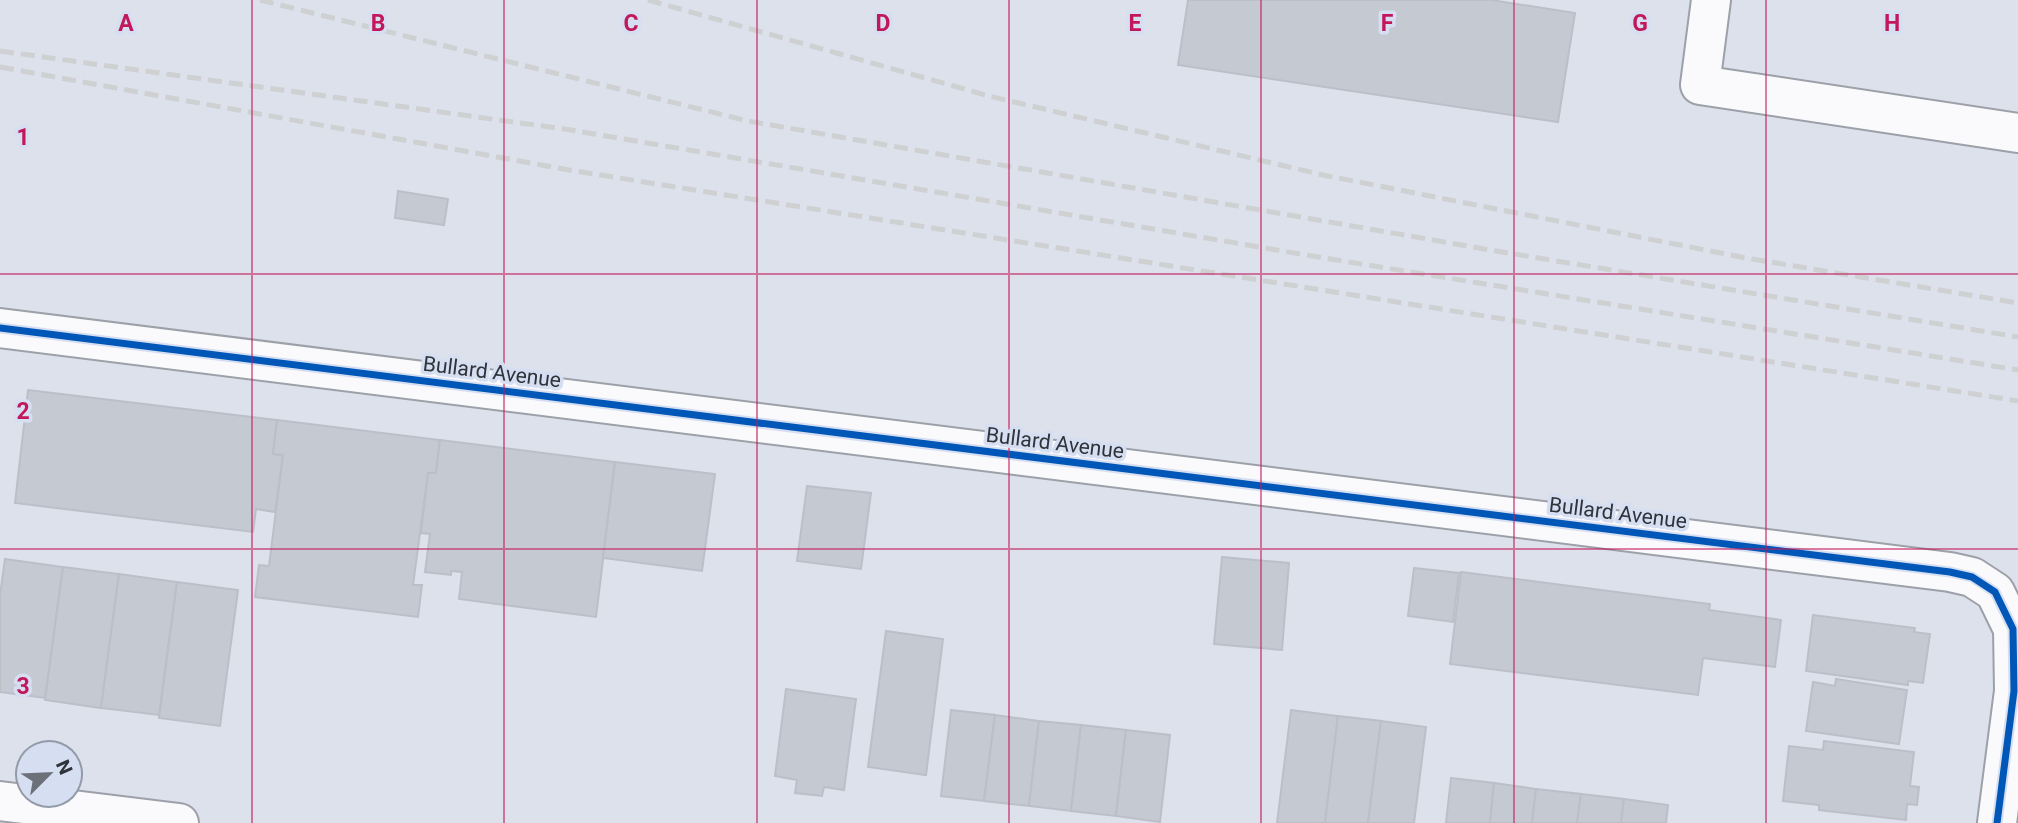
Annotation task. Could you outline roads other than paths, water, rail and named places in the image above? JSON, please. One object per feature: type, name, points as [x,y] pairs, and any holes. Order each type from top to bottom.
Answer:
[{"type":"street","points":[[1711,0],[1700,85],[2018,133]]},
{"type":"street","name":"Bullard Avenue","points":[[0,328],[1950,572],[1972,577],[1996,592],[2013,629],[2016,691],[1997,823]]},
{"type":"street","points":[[0,801],[179,823]]},
{"type":"railway","points":[[260,0],[748,121],[1502,252],[2018,337]]},
{"type":"railway","points":[[648,0],[989,96],[1323,175],[1746,258],[2018,303]]},
{"type":"railway","points":[[0,51],[571,130],[1318,257],[2018,370]]},
{"type":"railway","points":[[0,67],[569,170],[2018,401]]}]
